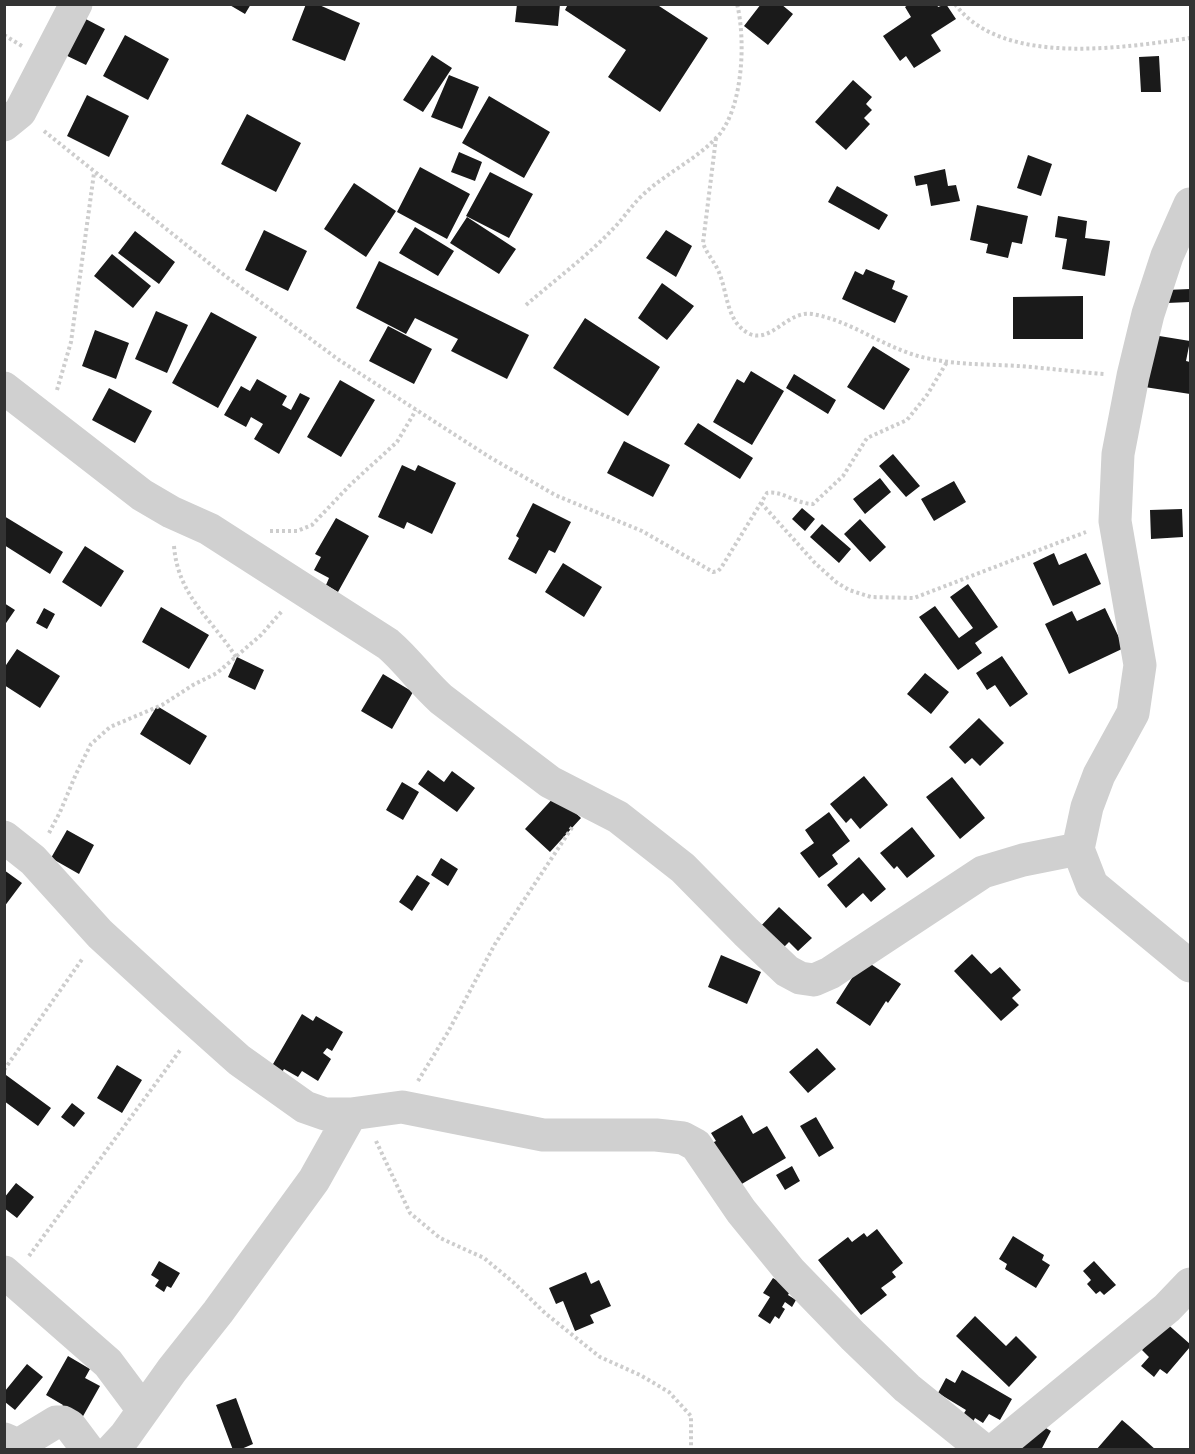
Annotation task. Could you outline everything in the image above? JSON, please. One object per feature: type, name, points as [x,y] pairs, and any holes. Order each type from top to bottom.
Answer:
[{"type":"street","points":[[12,119],[76,4]]},
{"type":"street","points":[[1191,204],[1167,256],[1148,314],[1118,454],[1115,521],[1140,665],[1133,713],[1100,775],[1087,807],[1078,849],[1092,885],[1191,966]]},
{"type":"street","points":[[4,388],[142,495],[171,512],[209,529],[388,644],[406,660],[441,699],[550,782],[618,817],[683,868],[746,932],[800,978],[814,980],[830,973],[983,872],[1023,860],[1078,849]]},
{"type":"street","points":[[4,837],[33,861],[100,934],[198,1024],[239,1060],[305,1107],[325,1114],[351,1114],[402,1107],[543,1135],[656,1135],[683,1138],[696,1145],[741,1212],[790,1271],[908,1388],[984,1449]]},
{"type":"street","points":[[112,1449],[125,1436],[314,1180],[351,1114]]},
{"type":"street","points":[[9,1275],[108,1363],[143,1410]]},
{"type":"street","points":[[994,1449],[1167,1308],[1191,1284]]},
{"type":"street","points":[[4,1439],[18,1445],[56,1422],[63,1422],[70,1426],[88,1449]]},
{"type":"path","points":[[526,305],[612,230],[645,193],[716,138],[726,126],[732,114],[739,84],[741,43],[737,4]]},
{"type":"path","points":[[955,4],[962,14],[980,27],[999,38],[1024,45],[1132,47],[1191,38]]},
{"type":"path","points":[[12,119],[94,172],[286,321],[339,360],[416,410],[555,495],[642,531],[713,572],[721,568],[767,494],[773,492],[803,504],[813,504],[843,476],[867,438],[907,420],[927,395],[947,362]]},
{"type":"path","points":[[716,138],[703,243],[720,274],[729,311],[742,328],[751,334],[759,336],[773,331],[788,320],[805,313],[823,316],[916,355],[947,362],[1133,376]]},
{"type":"path","points":[[48,421],[71,342],[94,172]]},
{"type":"path","points":[[266,531],[297,531],[312,525],[351,484],[398,442],[416,410]]},
{"type":"path","points":[[761,503],[815,563],[836,582],[849,590],[871,597],[914,598],[1115,521]]},
{"type":"path","points":[[171,512],[175,558],[190,597],[226,640],[236,657]]},
{"type":"path","points":[[33,861],[60,812],[91,744],[110,727],[162,705],[217,673],[276,620],[298,585]]},
{"type":"path","points":[[402,1107],[448,1032],[495,944],[540,873],[589,803]]},
{"type":"path","points":[[4,1070],[100,934]]},
{"type":"path","points":[[9,1275],[198,1024]]},
{"type":"path","points":[[351,1114],[377,1143],[410,1213],[440,1238],[484,1258],[545,1313],[600,1357],[640,1375],[669,1392],[691,1416],[692,1449]]},
{"type":"building","points":[[228,4],[251,4],[245,14]]},
{"type":"building","points":[[306,4],[317,4],[360,23],[345,61],[292,40]]},
{"type":"building","points":[[517,4],[560,4],[558,26],[515,22]]},
{"type":"building","points":[[568,4],[656,4],[708,38],[660,112],[608,77],[626,50],[565,10]]},
{"type":"building","points":[[761,4],[781,4],[793,14],[768,45],[744,26]]},
{"type":"building","points":[[909,4],[937,4],[938,7],[946,4],[956,19],[931,35],[941,51],[914,68],[906,56],[900,61],[883,36],[911,17],[905,7]]},
{"type":"building","points":[[78,15],[105,29],[86,65],[59,52]]},
{"type":"building","points":[[125,35],[169,59],[148,100],[103,76]]},
{"type":"building","points":[[432,55],[452,68],[423,112],[403,100]]},
{"type":"building","points":[[1159,56],[1161,92],[1141,92],[1139,57]]},
{"type":"building","points":[[449,75],[479,87],[462,129],[431,117]]},
{"type":"building","points":[[853,80],[872,97],[866,104],[872,110],[864,118],[870,124],[846,150],[815,122]]},
{"type":"building","points":[[87,95],[129,116],[109,157],[67,136]]},
{"type":"building","points":[[489,96],[550,132],[524,178],[462,143]]},
{"type":"building","points":[[247,114],[301,143],[276,192],[221,164]]},
{"type":"building","points":[[459,152],[482,162],[475,181],[451,172]]},
{"type":"building","points":[[1028,155],[1052,164],[1041,196],[1017,188]]},
{"type":"building","points":[[420,167],[470,194],[447,239],[397,212]]},
{"type":"building","points":[[945,169],[948,186],[956,185],[960,201],[931,206],[927,184],[916,186],[914,176]]},
{"type":"building","points":[[490,172],[533,194],[509,238],[466,216]]},
{"type":"building","points":[[354,183],[396,211],[366,257],[324,229]]},
{"type":"building","points":[[837,186],[888,215],[879,230],[828,202]]},
{"type":"building","points":[[977,205],[1028,216],[1022,244],[1012,242],[1008,258],[986,253],[988,244],[970,240]]},
{"type":"building","points":[[1058,216],[1087,221],[1085,238],[1110,241],[1105,276],[1062,269],[1067,239],[1055,237]]},
{"type":"building","points":[[467,217],[516,249],[499,274],[450,243]]},
{"type":"building","points":[[415,227],[454,251],[438,276],[399,253]]},
{"type":"building","points":[[264,230],[307,251],[288,291],[245,270]]},
{"type":"building","points":[[666,230],[692,246],[676,277],[646,258]]},
{"type":"building","points":[[135,231],[175,262],[159,284],[118,253]]},
{"type":"building","points":[[112,254],[151,286],[133,308],[94,276]]},
{"type":"building","points":[[379,261],[529,335],[507,379],[451,351],[458,339],[415,318],[406,334],[356,308]]},
{"type":"building","points":[[866,269],[895,281],[892,289],[908,296],[895,323],[842,299],[855,271],[863,275]]},
{"type":"building","points":[[662,283],[694,306],[667,340],[638,318]]},
{"type":"building","points":[[1190,289],[1190,302],[1167,303],[1166,290]]},
{"type":"building","points":[[1083,296],[1083,339],[1013,339],[1013,297]]},
{"type":"building","points":[[156,311],[188,325],[167,373],[135,359]]},
{"type":"building","points":[[211,312],[257,337],[218,408],[172,383]]},
{"type":"building","points":[[585,318],[660,367],[628,416],[553,368]]},
{"type":"building","points":[[388,326],[432,349],[414,384],[369,361]]},
{"type":"building","points":[[95,330],[129,343],[116,379],[82,366]]},
{"type":"building","points":[[1147,334],[1190,341],[1186,361],[1190,362],[1190,394],[1138,386]]},
{"type":"building","points":[[873,346],[910,369],[884,410],[847,387]]},
{"type":"building","points":[[751,371],[784,391],[752,445],[713,422],[737,379],[744,383]]},
{"type":"building","points":[[794,374],[836,400],[828,414],[786,388]]},
{"type":"building","points":[[257,379],[287,396],[282,405],[291,410],[300,393],[310,398],[279,454],[254,439],[263,424],[251,417],[246,427],[224,415],[241,386],[250,391]]},
{"type":"building","points":[[340,380],[375,400],[341,457],[307,437]]},
{"type":"building","points":[[109,388],[152,411],[135,443],[92,420]]},
{"type":"building","points":[[698,423],[753,458],[740,479],[684,444]]},
{"type":"building","points":[[624,441],[670,465],[653,497],[607,473]]},
{"type":"building","points":[[893,454],[920,486],[906,497],[879,466]]},
{"type":"building","points":[[402,465],[415,471],[418,465],[456,483],[432,534],[407,522],[404,529],[378,517]]},
{"type":"building","points":[[880,478],[891,492],[865,514],[853,499]]},
{"type":"building","points":[[954,481],[966,502],[934,521],[921,499]]},
{"type":"building","points":[[533,503],[571,522],[555,553],[549,550],[536,574],[508,559],[519,538],[516,536]]},
{"type":"building","points":[[802,508],[815,519],[805,531],[792,519]]},
{"type":"building","points":[[1182,509],[1183,537],[1151,539],[1150,510]]},
{"type":"building","points":[[4,516],[63,552],[50,574],[4,545]]},
{"type":"building","points":[[336,518],[369,536],[338,592],[326,585],[329,578],[314,570],[321,557],[315,554]]},
{"type":"building","points":[[860,519],[886,547],[870,562],[844,534]]},
{"type":"building","points":[[822,524],[851,549],[839,563],[810,537]]},
{"type":"building","points":[[85,546],[124,571],[101,607],[62,582]]},
{"type":"building","points":[[1054,553],[1059,565],[1086,553],[1101,584],[1053,606],[1033,563]]},
{"type":"building","points":[[563,563],[602,587],[584,617],[545,592]]},
{"type":"building","points":[[968,584],[998,627],[975,643],[982,653],[958,670],[919,617],[935,606],[959,638],[973,628],[950,597]]},
{"type":"building","points":[[4,603],[15,610],[4,626]]},
{"type":"building","points":[[161,607],[209,635],[189,669],[142,642]]},
{"type":"building","points":[[44,608],[55,614],[47,629],[36,623]]},
{"type":"building","points":[[1105,608],[1124,648],[1069,674],[1045,624],[1072,611],[1077,621]]},
{"type":"building","points":[[17,649],[60,676],[40,708],[4,685],[4,668]]},
{"type":"building","points":[[1002,656],[1028,694],[1010,707],[995,685],[987,690],[976,673]]},
{"type":"building","points":[[237,657],[264,670],[255,690],[228,677]]},
{"type":"building","points":[[925,673],[949,692],[931,714],[907,694]]},
{"type":"building","points":[[383,674],[413,692],[392,729],[361,711]]},
{"type":"building","points":[[157,706],[207,736],[190,765],[140,734]]},
{"type":"building","points":[[979,718],[1004,743],[980,766],[972,758],[965,764],[949,747]]},
{"type":"building","points":[[428,770],[444,782],[452,771],[475,788],[457,812],[418,784]]},
{"type":"building","points":[[864,776],[888,805],[860,829],[851,818],[846,823],[830,804]]},
{"type":"building","points":[[952,777],[985,818],[960,839],[926,797]]},
{"type":"building","points":[[402,782],[419,792],[403,820],[386,810]]},
{"type":"building","points":[[556,795],[581,818],[550,852],[525,829]]},
{"type":"building","points":[[829,812],[850,841],[832,855],[838,864],[819,878],[800,853],[814,843],[805,830]]},
{"type":"building","points":[[912,827],[935,856],[907,878],[897,866],[894,869],[880,853]]},
{"type":"building","points":[[67,830],[94,845],[79,874],[51,858]]},
{"type":"building","points":[[859,857],[886,889],[871,902],[863,893],[846,908],[827,885]]},
{"type":"building","points":[[441,858],[458,869],[448,886],[431,875]]},
{"type":"building","points":[[4,870],[22,883],[4,907]]},
{"type":"building","points":[[417,875],[430,883],[412,911],[399,902]]},
{"type":"building","points":[[779,907],[812,938],[798,951],[789,942],[779,952],[757,930]]},
{"type":"building","points":[[972,954],[991,974],[1000,967],[1021,990],[1012,998],[1019,1005],[1001,1021],[954,971]]},
{"type":"building","points":[[721,955],[761,972],[747,1004],[708,987]]},
{"type":"building","points":[[860,957],[901,984],[888,1003],[886,1001],[870,1026],[836,1003],[852,978],[848,975]]},
{"type":"building","points":[[302,1014],[313,1021],[316,1016],[343,1032],[332,1051],[327,1048],[323,1053],[331,1059],[318,1081],[302,1071],[298,1077],[284,1069],[279,1077],[269,1071]]},
{"type":"building","points":[[817,1048],[836,1069],[808,1093],[789,1072]]},
{"type":"building","points":[[117,1065],[142,1080],[122,1113],[97,1098]]},
{"type":"building","points":[[6,1075],[51,1108],[38,1126],[4,1101]]},
{"type":"building","points":[[72,1103],[85,1113],[74,1127],[61,1117]]},
{"type":"building","points":[[742,1115],[753,1134],[767,1126],[786,1158],[740,1185],[706,1146],[716,1141],[711,1133]]},
{"type":"building","points":[[816,1117],[834,1148],[819,1157],[800,1126]]},
{"type":"building","points":[[792,1166],[800,1181],[785,1190],[776,1175]]},
{"type":"building","points":[[16,1183],[34,1197],[17,1218],[4,1208],[4,1198]]},
{"type":"building","points":[[877,1229],[903,1263],[892,1272],[896,1277],[881,1288],[887,1295],[861,1315],[818,1260],[848,1237],[852,1242],[864,1233],[867,1237]]},
{"type":"building","points":[[1013,1236],[1044,1255],[1042,1260],[1050,1265],[1036,1288],[1005,1269],[1007,1264],[999,1259]]},
{"type":"building","points":[[159,1261],[180,1273],[171,1288],[167,1286],[164,1292],[155,1286],[159,1280],[151,1275]]},
{"type":"building","points":[[1094,1261],[1116,1285],[1104,1295],[1100,1291],[1096,1294],[1087,1284],[1091,1280],[1083,1271]]},
{"type":"building","points":[[586,1272],[591,1284],[599,1280],[611,1306],[590,1315],[594,1323],[575,1331],[563,1301],[556,1304],[549,1288]]},
{"type":"building","points":[[773,1278],[791,1289],[788,1295],[796,1300],[792,1307],[785,1302],[782,1307],[785,1309],[779,1319],[775,1316],[770,1324],[758,1316],[770,1297],[763,1293]]},
{"type":"building","points":[[975,1316],[1006,1346],[1016,1336],[1037,1357],[1009,1387],[956,1336]]},
{"type":"building","points":[[1165,1322],[1190,1344],[1190,1347],[1167,1374],[1160,1369],[1154,1377],[1141,1366],[1149,1357],[1142,1350]]},
{"type":"building","points":[[68,1356],[90,1369],[85,1378],[100,1386],[82,1418],[57,1415],[63,1405],[46,1395]]},
{"type":"building","points":[[27,1364],[43,1377],[15,1410],[5,1402],[5,1391]]},
{"type":"building","points":[[962,1370],[1012,1399],[1000,1420],[989,1414],[983,1423],[975,1418],[972,1424],[961,1418],[966,1410],[938,1393],[946,1378],[955,1383]]},
{"type":"building","points":[[236,1398],[253,1444],[233,1450],[216,1405]]},
{"type":"building","points":[[1032,1420],[1051,1431],[1041,1450],[1015,1450]]},
{"type":"building","points":[[1122,1420],[1128,1425],[1156,1450],[1096,1450]]}]
